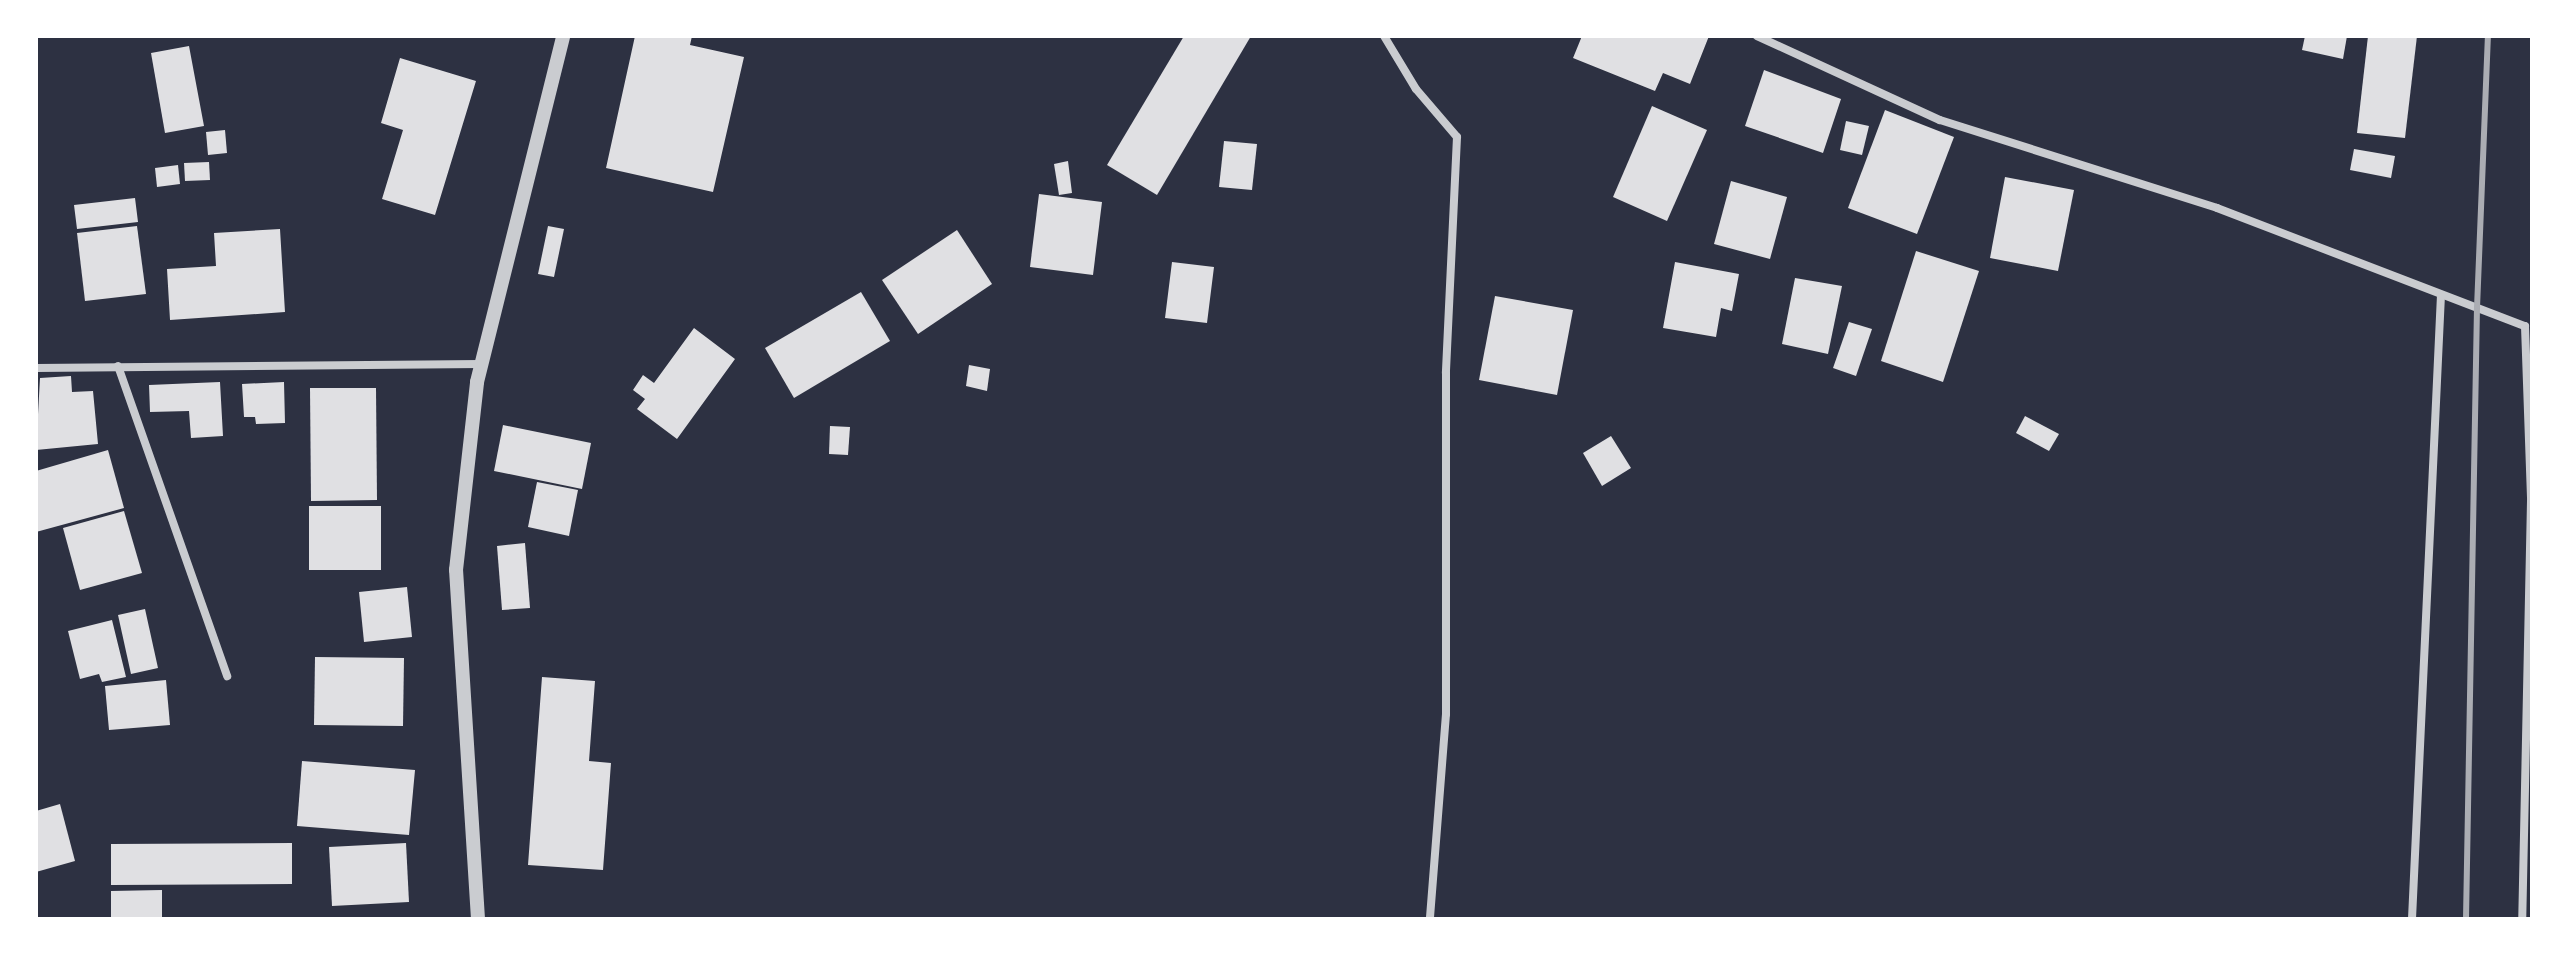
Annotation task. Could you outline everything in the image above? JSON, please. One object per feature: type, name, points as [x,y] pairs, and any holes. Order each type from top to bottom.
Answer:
[{"type":"street","points":[[478,919],[456,570],[481,364],[563,36]]},
{"type":"street","points":[[1384,36],[1416,89],[1457,137],[1446,373],[1446,714],[1430,919]]},
{"type":"street","points":[[1757,36],[1940,120],[2217,208],[2441,295],[2529,325],[2531,501],[2522,919]]},
{"type":"street","points":[[2412,919],[2441,295]]},
{"type":"street","points":[[36,368],[481,364]]},
{"type":"street","points":[[118,366],[227,676]]},
{"type":"building","points":[[635,36],[692,36],[690,45],[744,57],[713,192],[606,168]]},
{"type":"building","points":[[1184,36],[1251,36],[1157,195],[1107,165]]},
{"type":"building","points":[[1582,36],[1709,36],[1690,84],[1663,73],[1655,91],[1573,58]]},
{"type":"building","points":[[2305,36],[2347,36],[2343,59],[2302,50]]},
{"type":"building","points":[[2368,36],[2417,36],[2405,138],[2357,133]]},
{"type":"building","points":[[189,46],[204,126],[165,133],[151,53]]},
{"type":"building","points":[[400,58],[476,81],[435,215],[382,199],[403,130],[381,123]]},
{"type":"building","points":[[1764,70],[1841,99],[1823,153],[1745,126]]},
{"type":"building","points":[[1652,106],[1707,130],[1667,221],[1613,197]]},
{"type":"building","points":[[1885,110],[1954,137],[1917,234],[1848,208]]},
{"type":"building","points":[[1846,121],[1869,126],[1862,155],[1840,150]]},
{"type":"building","points":[[225,130],[227,153],[208,155],[206,132]]},
{"type":"building","points":[[1224,141],[1257,144],[1252,190],[1219,187]]},
{"type":"building","points":[[2354,149],[2395,156],[2391,178],[2350,170]]},
{"type":"building","points":[[1068,161],[1072,193],[1059,195],[1054,164]]},
{"type":"building","points":[[209,162],[210,180],[185,181],[184,163]]},
{"type":"building","points":[[178,165],[180,184],[157,187],[155,168]]},
{"type":"building","points":[[2005,177],[2074,190],[2058,271],[1990,258]]},
{"type":"building","points":[[1731,181],[1787,197],[1770,259],[1714,244]]},
{"type":"building","points":[[1039,194],[1102,202],[1093,275],[1030,267]]},
{"type":"building","points":[[135,198],[138,222],[77,229],[74,205]]},
{"type":"building","points":[[137,226],[146,294],[85,301],[77,233]]},
{"type":"building","points":[[548,226],[564,229],[554,277],[538,274]]},
{"type":"building","points":[[280,229],[285,312],[170,320],[167,269],[216,266],[214,233]]},
{"type":"building","points":[[957,230],[992,284],[918,334],[882,280]]},
{"type":"building","points":[[1916,251],[1979,271],[1943,382],[1881,361]]},
{"type":"building","points":[[1172,262],[1214,267],[1207,323],[1165,318]]},
{"type":"building","points":[[1675,262],[1739,274],[1732,311],[1721,308],[1716,337],[1663,328]]},
{"type":"building","points":[[1795,278],[1842,286],[1828,354],[1782,344]]},
{"type":"building","points":[[861,292],[890,341],[794,398],[765,348]]},
{"type":"building","points":[[1495,296],[1573,310],[1557,395],[1479,380]]},
{"type":"building","points":[[1849,322],[1872,329],[1856,376],[1833,368]]},
{"type":"building","points":[[694,328],[735,359],[677,439],[637,409],[645,399],[633,390],[643,375],[654,383]]},
{"type":"building","points":[[969,365],[990,369],[987,391],[966,386]]},
{"type":"building","points":[[71,376],[72,392],[93,391],[98,444],[36,450],[40,378]]},
{"type":"building","points":[[220,382],[223,436],[191,438],[189,411],[150,412],[149,385]]},
{"type":"building","points":[[284,382],[285,423],[256,424],[255,417],[244,417],[242,384]]},
{"type":"building","points":[[310,388],[376,388],[377,500],[311,501]]},
{"type":"building","points":[[2025,416],[2059,434],[2049,451],[2016,433]]},
{"type":"building","points":[[503,425],[591,443],[582,489],[494,471]]},
{"type":"building","points":[[830,426],[850,427],[848,455],[829,454]]},
{"type":"building","points":[[1611,436],[1631,468],[1602,486],[1583,453]]},
{"type":"building","points":[[108,450],[124,508],[36,532],[36,471]]},
{"type":"building","points":[[537,482],[578,490],[569,536],[528,527]]},
{"type":"building","points":[[309,506],[381,506],[381,570],[309,570]]},
{"type":"building","points":[[124,511],[142,573],[80,590],[63,528]]},
{"type":"building","points":[[525,543],[530,608],[502,610],[497,546]]},
{"type":"building","points":[[407,587],[412,637],[364,642],[359,592]]},
{"type":"building","points":[[145,609],[158,668],[131,674],[118,615]]},
{"type":"building","points":[[112,620],[126,677],[102,682],[99,674],[80,679],[68,631]]},
{"type":"building","points":[[315,657],[404,658],[403,726],[314,725]]},
{"type":"building","points":[[542,677],[595,681],[589,761],[611,763],[603,870],[528,865]]},
{"type":"building","points":[[166,680],[170,725],[109,730],[105,686]]},
{"type":"building","points":[[302,761],[415,770],[409,835],[297,826]]},
{"type":"building","points":[[60,804],[75,861],[36,872],[36,811]]},
{"type":"building","points":[[292,843],[292,884],[111,885],[111,844]]},
{"type":"building","points":[[406,843],[409,902],[332,906],[329,847]]},
{"type":"building","points":[[162,890],[162,919],[111,919],[111,891]]},
{"type":"railway","points":[[2466,919],[2477,308],[2488,36]]}]
